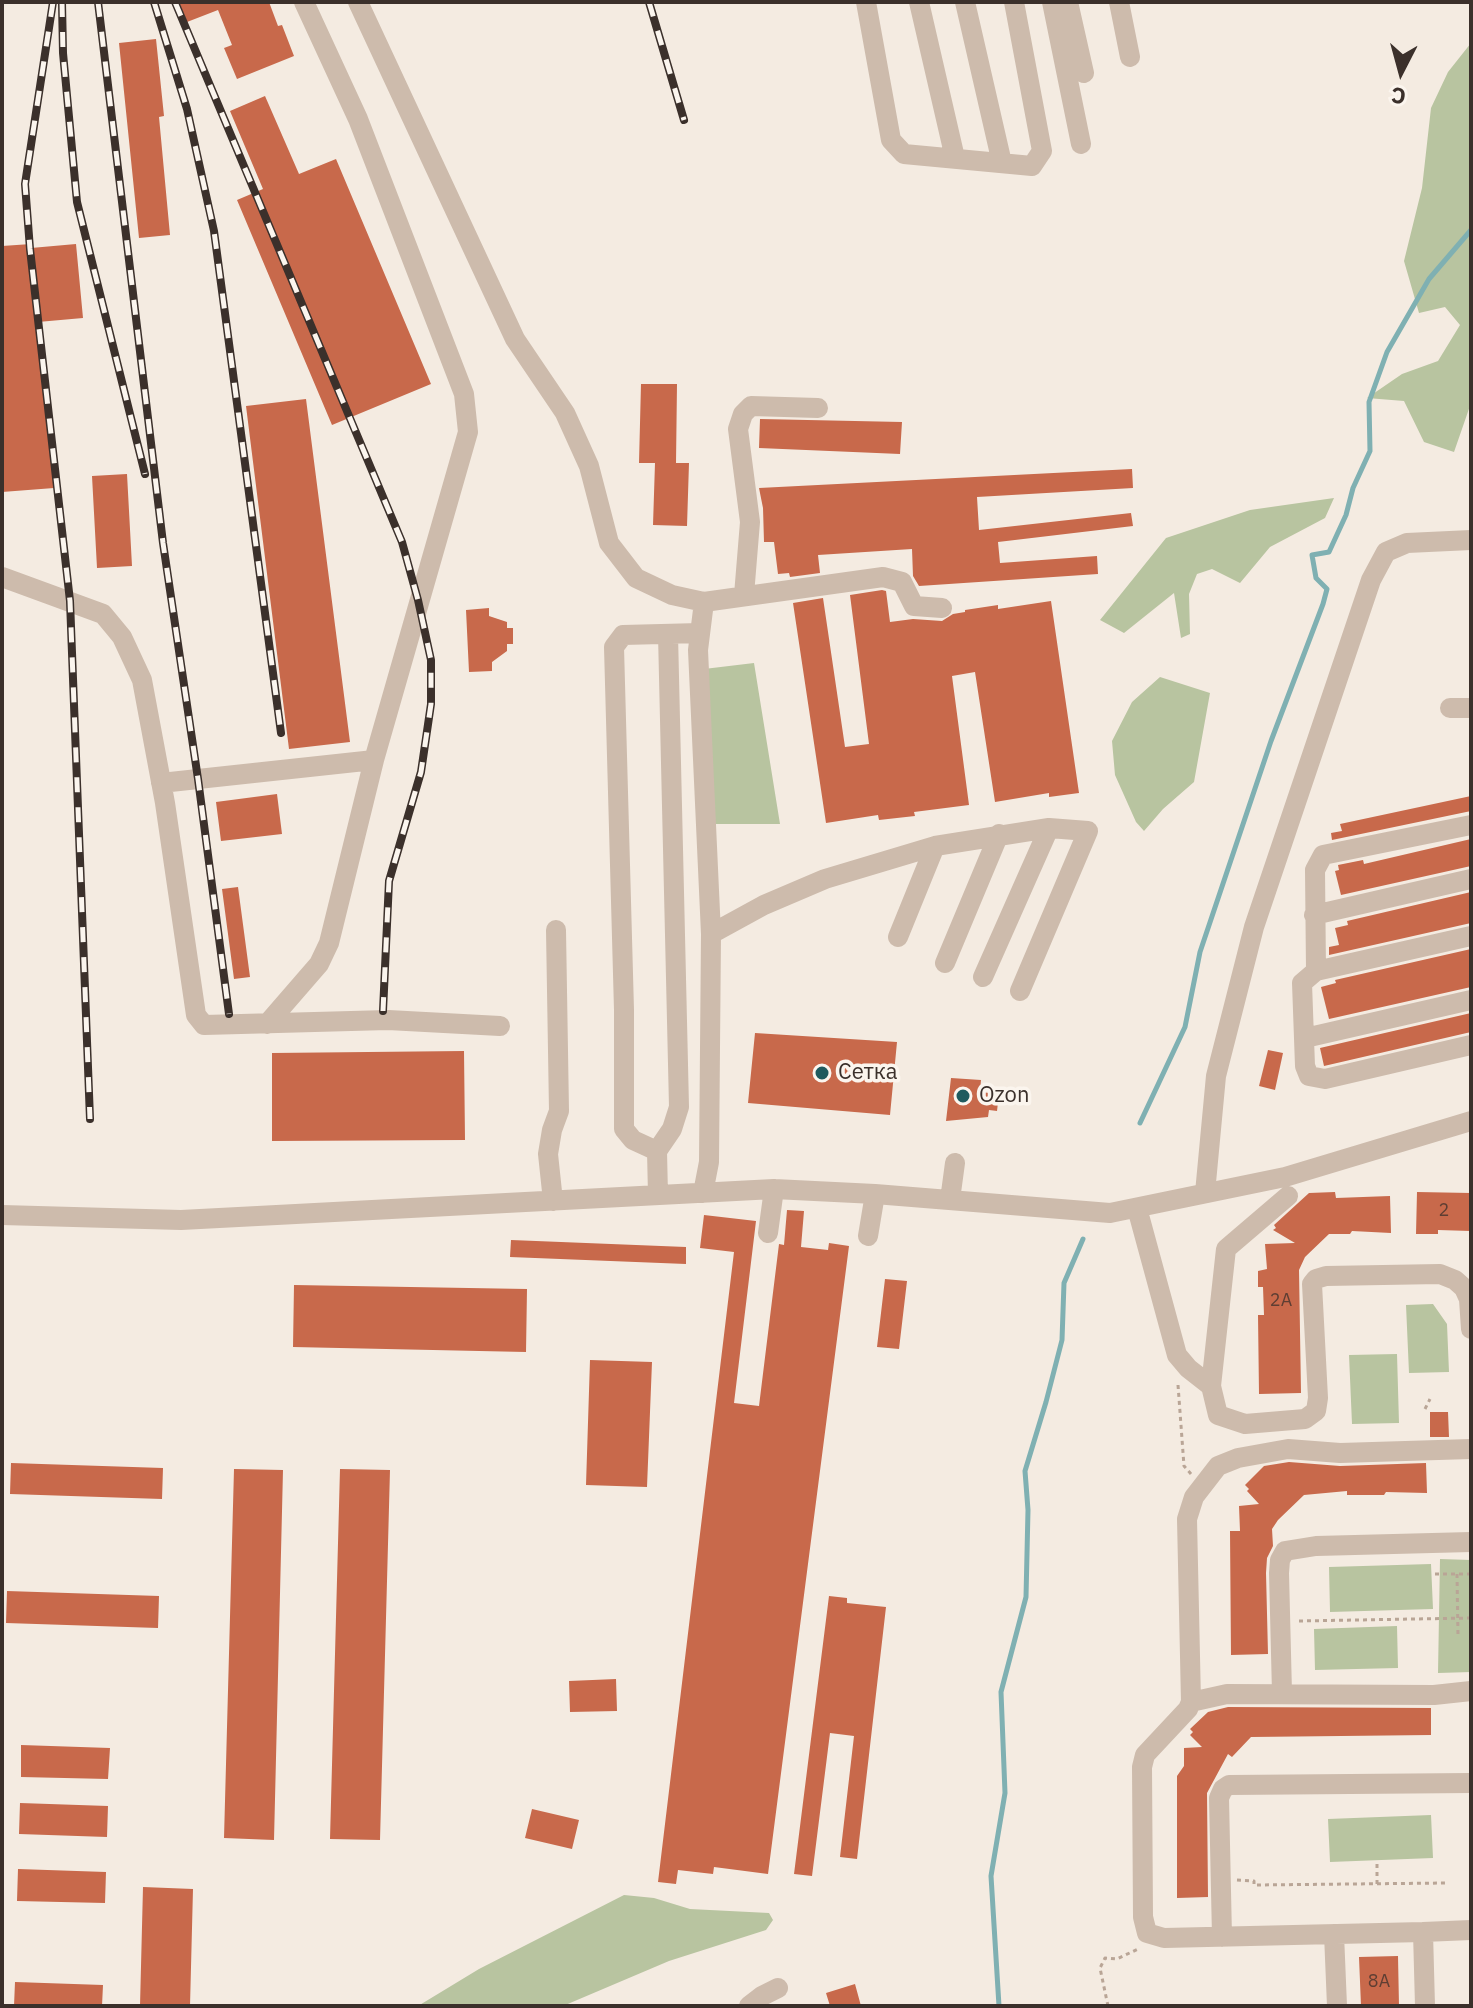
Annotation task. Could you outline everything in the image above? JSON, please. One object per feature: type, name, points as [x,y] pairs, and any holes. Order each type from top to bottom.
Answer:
[{"type":"street","points":[[267,1024],[319,964],[329,943],[374,760],[468,432],[464,394],[358,119],[304,2]]},
{"type":"street","points":[[358,2],[515,339],[565,413],[589,466],[609,543],[636,578],[672,595],[704,602],[883,577],[902,582],[914,606],[942,608]]},
{"type":"street","points":[[866,2],[891,140],[904,154],[1032,166],[1042,151],[1014,2]]},
{"type":"street","points":[[919,2],[955,158]]},
{"type":"street","points":[[965,2],[1002,163]]},
{"type":"street","points":[[1052,2],[1081,144]]},
{"type":"street","points":[[1068,2],[1084,73]]},
{"type":"street","points":[[1119,2],[1130,57]]},
{"type":"street","points":[[744,595],[750,522],[738,429],[743,414],[751,406],[818,408]]},
{"type":"street","points":[[1205,1193],[1216,1076],[1254,927],[1371,580],[1386,552],[1407,543],[1471,540]]},
{"type":"street","points":[[2,577],[103,614],[122,637],[142,680],[196,1015],[204,1025],[388,1020],[500,1026]]},
{"type":"street","points":[[703,1193],[709,1162],[711,934],[698,650],[704,602]]},
{"type":"street","points":[[657,1151],[633,1140],[624,1129],[624,1010],[614,647],[623,635],[700,633]]},
{"type":"street","points":[[658,1195],[657,1151],[672,1129],[679,1107],[668,634]]},
{"type":"street","points":[[1450,708],[1471,708]]},
{"type":"street","points":[[161,783],[374,760]]},
{"type":"street","points":[[1316,971],[1315,870],[1323,855],[1471,825]]},
{"type":"street","points":[[711,934],[764,905],[825,879],[935,846],[1049,828],[1088,831],[1020,991]]},
{"type":"street","points":[[983,977],[1049,828]]},
{"type":"street","points":[[945,963],[999,834]]},
{"type":"street","points":[[898,937],[935,846]]},
{"type":"street","points":[[1314,915],[1471,879]]},
{"type":"street","points":[[553,1201],[548,1154],[559,1111],[556,930]]},
{"type":"street","points":[[1471,936],[1316,971],[1302,983],[1305,1066],[1309,1076],[1325,1079],[1471,1045]]},
{"type":"street","points":[[1305,1038],[1471,1000]]},
{"type":"street","points":[[2,1215],[181,1220],[774,1189],[1110,1213],[1285,1177],[1471,1121]]},
{"type":"street","points":[[950,1200],[955,1163]]},
{"type":"street","points":[[768,1233],[774,1189]]},
{"type":"street","points":[[868,1236],[875,1194]]},
{"type":"street","points":[[1288,1196],[1226,1249],[1211,1386],[1218,1415],[1245,1424],[1305,1419],[1316,1411],[1318,1398],[1312,1284],[1316,1279],[1326,1276],[1440,1274],[1464,1288],[1469,1299],[1471,1329]]},
{"type":"street","points":[[1137,1208],[1177,1355],[1211,1386]]},
{"type":"street","points":[[1471,1449],[1340,1453],[1288,1449],[1238,1458],[1218,1466],[1194,1497],[1187,1519],[1191,1702],[1145,1755],[1142,1767],[1143,1917],[1147,1933],[1164,1938],[1471,1930]]},
{"type":"street","points":[[1282,1693],[1279,1573],[1280,1560],[1285,1551],[1316,1546],[1471,1542]]},
{"type":"street","points":[[1191,1702],[1227,1694],[1434,1695],[1471,1691]]},
{"type":"street","points":[[1222,1937],[1219,1798],[1229,1785],[1471,1783]]},
{"type":"street","points":[[1423,1932],[1425,2006]]},
{"type":"street","points":[[1334,1934],[1337,2006]]},
{"type":"street","points":[[749,2006],[778,1988]]},
{"type":"path","points":[[1177,1355],[1184,1466],[1201,1486]]},
{"type":"path","points":[[1425,1409],[1430,1399]]},
{"type":"path","points":[[1435,1574],[1471,1574]]},
{"type":"path","points":[[1457,1574],[1458,1637]]},
{"type":"path","points":[[1280,1621],[1471,1618]]},
{"type":"path","points":[[1377,1861],[1377,1884]]},
{"type":"path","points":[[1221,1880],[1254,1881],[1254,1885],[1445,1883]]},
{"type":"path","points":[[1108,2006],[1100,1968],[1105,1958],[1117,1959],[1164,1938]]},
{"type":"green space","points":[[1471,43],[1471,403],[1454,452],[1424,442],[1404,401],[1367,398],[1402,374],[1438,361],[1460,325],[1445,307],[1419,313],[1404,261],[1422,188],[1431,108],[1448,72]]},
{"type":"green space","points":[[1334,498],[1325,518],[1270,547],[1240,583],[1212,569],[1197,574],[1189,594],[1190,634],[1181,638],[1174,593],[1124,633],[1100,620],[1166,538],[1250,510]]},
{"type":"green space","points":[[754,663],[780,824],[715,824],[704,669]]},
{"type":"green space","points":[[1160,677],[1210,693],[1194,782],[1163,809],[1144,831],[1136,822],[1115,775],[1112,741],[1132,702]]},
{"type":"green space","points":[[1433,1304],[1447,1324],[1449,1372],[1409,1373],[1406,1305]]},
{"type":"green space","points":[[1397,1354],[1399,1423],[1352,1424],[1349,1355]]},
{"type":"green space","points":[[1440,1559],[1471,1560],[1471,1672],[1438,1673]]},
{"type":"green space","points":[[1431,1564],[1433,1609],[1330,1612],[1329,1567]]},
{"type":"green space","points":[[1397,1626],[1398,1668],[1315,1670],[1314,1629]]},
{"type":"green space","points":[[1431,1815],[1433,1858],[1330,1862],[1328,1819]]},
{"type":"green space","points":[[624,1895],[654,1898],[690,1909],[769,1913],[773,1920],[766,1930],[669,1961],[563,2006],[418,2006],[479,1969]]},
{"type":"building","points":[[179,2],[269,2],[294,56],[237,79],[224,48],[232,45],[218,10],[187,22]]},
{"type":"building","points":[[156,39],[164,116],[159,117],[170,235],[139,238],[119,43]]},
{"type":"building","points":[[265,96],[299,174],[336,159],[431,384],[332,425],[237,200],[263,189],[230,111]]},
{"type":"building","points":[[31,244],[31,248],[76,244],[83,318],[38,322],[54,488],[2,492],[2,246]]},
{"type":"building","points":[[641,384],[677,384],[676,463],[689,463],[687,526],[653,525],[655,463],[639,463]]},
{"type":"building","points":[[306,399],[350,742],[289,749],[246,406]]},
{"type":"building","points":[[760,419],[902,422],[900,454],[759,448]]},
{"type":"building","points":[[1132,469],[1133,488],[977,497],[979,530],[1131,513],[1133,526],[998,542],[1000,563],[1097,556],[1098,574],[919,586],[913,576],[912,549],[818,555],[820,573],[790,577],[789,573],[778,574],[774,542],[764,542],[759,488]]},
{"type":"building","points":[[127,474],[132,566],[97,568],[92,476]]},
{"type":"building","points":[[886,591],[890,622],[913,619],[942,621],[965,610],[998,605],[998,609],[1051,601],[1079,793],[1049,797],[1049,793],[995,802],[975,672],[952,676],[969,805],[914,812],[915,816],[879,820],[878,815],[826,823],[793,603],[823,598],[845,747],[869,744],[850,595]]},
{"type":"building","points":[[489,608],[489,616],[507,622],[507,628],[513,628],[513,644],[507,644],[507,651],[492,662],[492,671],[469,672],[466,610]]},
{"type":"building","points":[[277,794],[282,834],[221,841],[216,802]]},
{"type":"building","points":[[1471,796],[1471,811],[1332,840],[1331,833],[1342,831],[1340,824]]},
{"type":"building","points":[[1471,839],[1471,866],[1341,895],[1335,871],[1339,870],[1338,865],[1363,860],[1364,864]]},
{"type":"building","points":[[238,887],[250,977],[234,979],[222,889]]},
{"type":"building","points":[[1471,892],[1471,923],[1329,955],[1329,947],[1339,945],[1335,928],[1348,925],[1347,921]]},
{"type":"building","points":[[1471,949],[1471,987],[1329,1019],[1321,987],[1336,983],[1335,980]]},
{"type":"building","points":[[1471,1013],[1471,1032],[1324,1066],[1320,1048]]},
{"type":"building","name":"Сетка","points":[[755,1033],[897,1042],[890,1115],[748,1103]]},
{"type":"building","points":[[1268,1050],[1283,1053],[1275,1090],[1259,1086]]},
{"type":"building","points":[[464,1051],[465,1140],[272,1141],[272,1053]]},
{"type":"building","points":[[951,1078],[981,1080],[980,1092],[999,1094],[997,1111],[989,1110],[988,1117],[946,1121]]},
{"type":"building","points":[[1335,1192],[1336,1198],[1390,1196],[1391,1233],[1352,1231],[1350,1234],[1329,1234],[1305,1257],[1299,1270],[1301,1393],[1259,1394],[1258,1315],[1264,1315],[1263,1287],[1258,1287],[1258,1271],[1267,1269],[1265,1244],[1295,1243],[1273,1230],[1276,1228],[1274,1225],[1309,1193]]},
{"type":"building","points":[[1417,1192],[1471,1193],[1471,1231],[1438,1230],[1438,1234],[1416,1234]]},
{"type":"building","points":[[787,1210],[804,1211],[801,1247],[828,1250],[829,1243],[849,1246],[768,1874],[714,1867],[713,1874],[678,1870],[676,1884],[658,1882],[734,1252],[700,1248],[704,1215],[756,1221],[734,1403],[759,1406],[779,1244],[784,1245]]},
{"type":"building","points":[[511,1240],[686,1247],[686,1264],[510,1257]]},
{"type":"building","points":[[885,1279],[907,1281],[899,1349],[877,1347]]},
{"type":"building","points":[[294,1285],[527,1289],[526,1352],[293,1347]]},
{"type":"building","points":[[590,1360],[652,1362],[647,1487],[586,1485]]},
{"type":"building","points":[[1430,1412],[1448,1412],[1449,1437],[1430,1437]]},
{"type":"building","points":[[1289,1462],[1340,1466],[1426,1463],[1427,1493],[1347,1495],[1347,1491],[1304,1495],[1272,1529],[1273,1546],[1267,1558],[1266,1573],[1268,1654],[1231,1655],[1230,1531],[1240,1531],[1239,1506],[1259,1504],[1245,1485],[1264,1466]]},
{"type":"building","points":[[11,1463],[163,1468],[162,1499],[10,1494]]},
{"type":"building","points":[[234,1469],[283,1470],[274,1840],[224,1838]]},
{"type":"building","points":[[340,1469],[390,1470],[380,1840],[330,1839]]},
{"type":"building","points":[[7,1591],[159,1596],[158,1628],[6,1623]]},
{"type":"building","points":[[829,1596],[847,1598],[847,1603],[886,1607],[857,1859],[840,1857],[854,1736],[830,1733],[812,1876],[794,1874]]},
{"type":"building","points":[[616,1679],[617,1711],[570,1712],[569,1681]]},
{"type":"building","points":[[1228,1707],[1431,1708],[1431,1735],[1251,1737],[1232,1757],[1228,1754],[1207,1793],[1208,1897],[1177,1898],[1177,1776],[1184,1766],[1184,1748],[1202,1747],[1190,1735],[1193,1732],[1190,1729],[1208,1712]]},
{"type":"building","points":[[21,1745],[110,1748],[108,1779],[21,1777]]},
{"type":"building","points":[[20,1803],[108,1806],[107,1837],[19,1834]]},
{"type":"building","points":[[532,1809],[579,1820],[572,1849],[525,1838]]},
{"type":"building","points":[[18,1869],[106,1872],[105,1903],[17,1901]]},
{"type":"building","points":[[143,1887],[193,1889],[190,2006],[140,2006]]},
{"type":"building","points":[[1398,1956],[1399,2006],[1361,2006],[1359,1957]]},
{"type":"building","points":[[15,1982],[103,1985],[102,2006],[14,2006]]},
{"type":"building","points":[[855,1984],[861,2006],[830,2006],[826,1993]]},
{"type":"waterway","points":[[1140,1123],[1185,1027],[1200,952],[1271,741],[1323,604],[1327,589],[1316,578],[1312,555],[1329,552],[1370,451],[1369,402],[1387,352],[1429,279],[1471,230]]},
{"type":"waterway","points":[[999,2006],[991,1876],[1005,1793],[1001,1692],[1026,1597],[1028,1510],[1025,1471],[1062,1340],[1064,1283],[1083,1239]]},
{"type":"railway","points":[[53,2],[25,184],[70,601],[90,1119]]},
{"type":"railway","points":[[62,2],[63,53],[77,202],[145,474]]},
{"type":"railway","points":[[98,2],[163,543],[229,1014]]},
{"type":"railway","points":[[154,2],[187,109],[214,231],[281,733]]},
{"type":"railway","points":[[175,2],[402,542],[431,660],[431,704],[421,772],[389,881],[383,1011]]},
{"type":"railway","points":[[649,2],[684,120]]},
{"type":"place","name":"Сетка","points":[[822,1073]]},
{"type":"place","name":"Ozon","points":[[963,1096]]}]
